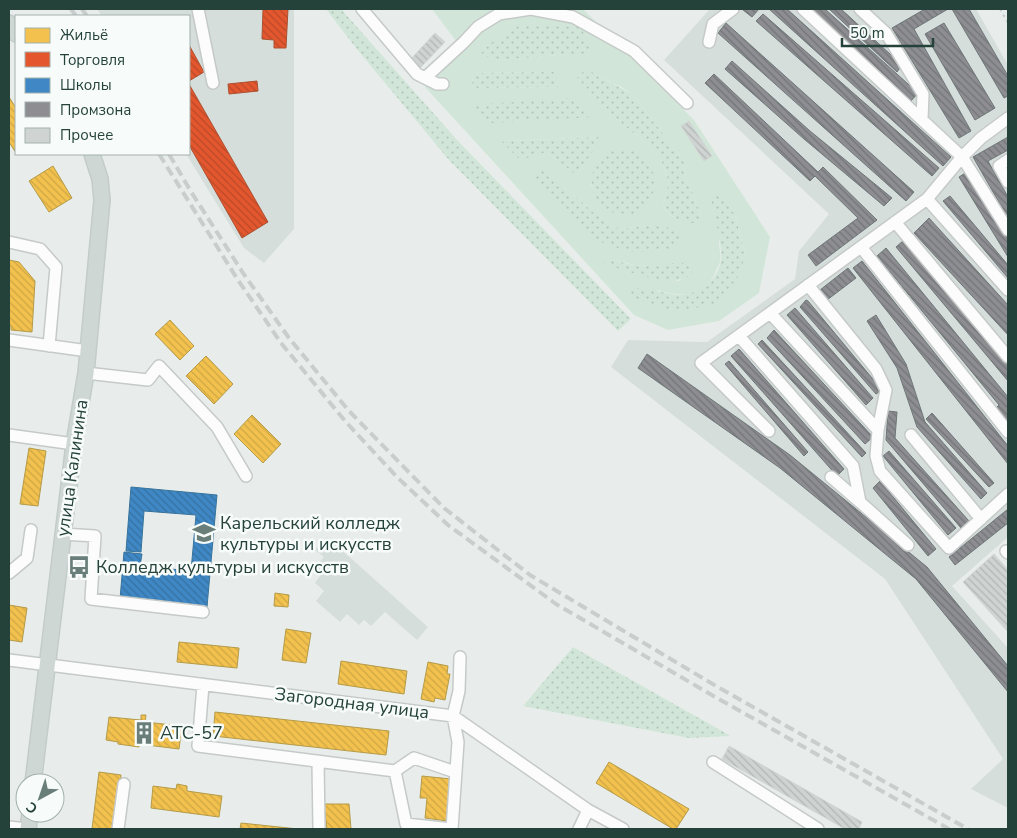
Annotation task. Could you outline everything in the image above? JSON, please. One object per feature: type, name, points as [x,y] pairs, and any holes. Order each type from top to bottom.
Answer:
[{"type":"main road","name":"улица Калинина","points":[[34,773],[74,444],[86,373],[102,200],[100,179],[92,155]]},
{"type":"street","points":[[198,9],[213,83]]},
{"type":"street","points":[[362,9],[417,74],[437,84],[443,84]]},
{"type":"street","points":[[426,77],[478,27],[499,14],[531,9],[573,17],[634,50],[687,103]]},
{"type":"street","points":[[709,42],[713,24],[733,9]]},
{"type":"street","points":[[803,9],[962,157],[1008,230]]},
{"type":"street","points":[[860,9],[886,33],[923,94],[922,119]]},
{"type":"street","points":[[769,431],[701,363],[927,200],[962,157],[982,138],[1008,118]]},
{"type":"street","points":[[1008,160],[999,166],[1008,182]]},
{"type":"street","points":[[927,200],[1008,290]]},
{"type":"street","points":[[895,222],[1008,357]]},
{"type":"street","points":[[9,242],[40,249],[56,268],[49,346]]},
{"type":"street","points":[[861,247],[1008,432]]},
{"type":"street","points":[[808,286],[876,369],[886,390],[878,430],[876,456],[880,471],[949,548],[1008,494]]},
{"type":"street","points":[[770,313],[878,430]]},
{"type":"street","points":[[739,336],[854,466],[860,502]]},
{"type":"street","points":[[9,340],[88,351]]},
{"type":"street","points":[[86,373],[148,380],[159,366],[217,427],[246,476]]},
{"type":"street","points":[[9,435],[74,444]]},
{"type":"street","points":[[911,435],[981,519]]},
{"type":"street","points":[[831,477],[908,545]]},
{"type":"street","points":[[9,573],[27,558],[31,530]]},
{"type":"street","points":[[63,534],[95,536],[90,599],[203,612]]},
{"type":"street","points":[[396,771],[406,824],[452,829],[458,742],[453,716],[459,691],[460,657]]},
{"type":"street","name":"Загородная улица","points":[[9,660],[453,716],[588,810],[623,829]]},
{"type":"street","points":[[202,685],[198,746],[396,771],[414,758],[455,772]]},
{"type":"street","points":[[318,760],[319,829]]},
{"type":"street","points":[[713,762],[818,829]]},
{"type":"street","points":[[118,829],[124,784]]},
{"type":"street","points":[[579,829],[588,810]]},
{"type":"street","points":[[9,827],[27,829]]},
{"type":"path","points":[[1000,9],[1008,23]]},
{"type":"shaded area","points":[[97,9],[294,9],[294,229],[264,263],[244,248],[187,155],[190,155],[190,15],[101,15]]},
{"type":"shaded area","points":[[710,9],[976,9],[1008,65],[1008,537],[952,586],[1008,648],[1008,808],[971,789],[1003,759],[885,579],[611,367],[628,340],[707,342],[795,279],[799,251],[829,214],[664,60]]},
{"type":"shaded area","points":[[327,537],[428,627],[417,640],[385,612],[371,626],[364,620],[359,625],[347,614],[340,622],[316,601],[324,591],[315,583],[320,576],[313,569],[324,557],[315,550]]},
{"type":"green space","points":[[326,9],[341,9],[458,141],[631,319],[618,331],[449,160]]},
{"type":"green space","points":[[432,9],[583,9],[694,120],[770,237],[759,293],[719,321],[668,330],[634,315],[425,87],[456,41]],"holes":[[[489,44],[585,56],[568,54],[499,60],[481,55]],[[586,70],[632,94],[686,163],[685,179],[691,189],[701,216],[673,217],[666,211],[663,206],[669,182],[661,160],[647,144],[621,123],[577,78]],[[554,72],[559,87],[472,88],[473,73]],[[602,137],[576,175],[546,152],[501,141]],[[552,176],[594,213],[619,229],[655,225],[592,239]],[[591,183],[627,215],[614,212],[603,206],[596,196]],[[735,215],[745,254],[678,312],[656,290],[683,294],[699,291],[705,286],[711,280],[720,263],[719,240]],[[610,259],[635,265],[655,266],[684,263],[691,275],[678,281]]]},
{"type":"green space","points":[[522,24],[580,27],[594,50],[585,56],[568,54],[499,60],[480,55],[489,44]]},
{"type":"green space","points":[[586,69],[632,94],[686,163],[685,179],[691,189],[701,216],[698,222],[688,223],[678,220],[669,214],[663,206],[669,182],[661,160],[647,144],[621,123],[577,78]]},
{"type":"green space","points":[[555,72],[559,87],[472,88],[473,73]]},
{"type":"green space","points":[[573,98],[593,117],[489,123],[471,105]]},
{"type":"green space","points":[[603,137],[576,175],[546,152],[520,160],[501,141]]},
{"type":"green space","points":[[624,148],[642,157],[648,163],[655,180],[651,198],[645,207],[641,211],[630,215],[611,212],[601,204],[594,194],[592,183],[593,171],[599,160],[609,152]]},
{"type":"green space","points":[[542,170],[552,176],[594,213],[619,229],[655,225],[675,229],[683,239],[672,251],[629,252],[592,239],[535,178]]},
{"type":"green space","points":[[716,194],[723,198],[735,215],[745,254],[740,274],[718,303],[678,312],[638,300],[631,295],[630,290],[640,288],[680,295],[688,294],[703,288],[710,282],[719,269],[721,260],[720,239],[711,199],[712,195]]},
{"type":"green space","points":[[604,259],[641,265],[684,263],[692,271],[691,275],[682,279],[662,280],[603,264]]},
{"type":"green space","points":[[573,647],[729,736],[689,738],[523,706]]},
{"type":"building: Жильё","points":[[9,97],[15,106],[15,151],[9,142]]},
{"type":"building: Жильё","points":[[53,166],[72,198],[49,212],[29,181]]},
{"type":"building: Жильё","points":[[9,260],[19,262],[35,281],[32,332],[11,330],[9,325]]},
{"type":"building: Жильё","points":[[170,320],[194,346],[180,360],[155,334]]},
{"type":"building: Жильё","points":[[206,356],[233,384],[214,404],[186,376]]},
{"type":"building: Жильё","points":[[252,415],[281,444],[263,463],[234,434]]},
{"type":"building: Жильё","points":[[29,448],[46,451],[38,506],[20,504]]},
{"type":"building: Жильё","points":[[275,593],[289,595],[288,607],[274,606]]},
{"type":"building: Жильё","points":[[9,605],[27,608],[22,642],[9,640]]},
{"type":"building: Жильё","points":[[286,629],[311,633],[306,663],[282,660]]},
{"type":"building: Жильё","points":[[179,642],[239,648],[237,668],[177,662]]},
{"type":"building: Жильё","points":[[341,661],[407,671],[404,694],[338,684]]},
{"type":"building: Жильё","points":[[428,662],[448,666],[447,674],[450,674],[445,700],[435,698],[434,702],[421,699]]},
{"type":"building: Жильё","points":[[215,712],[389,731],[386,755],[213,736]]},
{"type":"building: Жильё","name":"АТС-57","points":[[141,715],[146,715],[145,722],[182,726],[179,749],[139,744],[139,747],[106,740],[109,717],[141,720]]},
{"type":"building: Жильё","points":[[609,762],[689,809],[676,829],[596,783]]},
{"type":"building: Жильё","points":[[99,772],[121,775],[115,829],[92,829]]},
{"type":"building: Жильё","points":[[422,776],[451,779],[447,821],[425,818],[427,798],[420,798]]},
{"type":"building: Жильё","points":[[177,784],[187,786],[187,791],[222,796],[219,817],[151,808],[153,786],[176,789]]},
{"type":"building: Жильё","points":[[324,804],[349,804],[351,829],[327,829]]},
{"type":"building: Жильё","points":[[241,823],[298,829],[240,829]]},
{"type":"building: Торговля","points":[[263,9],[288,9],[286,48],[274,48],[274,40],[262,39]]},
{"type":"building: Торговля","points":[[190,47],[204,72],[190,80]]},
{"type":"building: Торговля","points":[[257,81],[258,91],[229,94],[228,84]]},
{"type":"building: Торговля","points":[[190,86],[268,222],[242,238],[190,147]]},
{"type":"building: Школы","name":"Карельский колледж культуры и искусств","points":[[131,487],[217,495],[207,607],[120,599],[124,552],[142,554],[140,566],[191,571],[196,515],[144,511],[141,552],[126,551]]},
{"type":"building: Промзона","points":[[744,9],[759,9],[752,17]]},
{"type":"building: Промзона","points":[[769,9],[787,9],[951,157],[943,166]]},
{"type":"building: Промзона","points":[[810,9],[825,9],[918,93],[911,101]]},
{"type":"building: Промзона","points":[[829,9],[841,9],[902,65],[897,72]]},
{"type":"building: Промзона","points":[[925,9],[948,9],[914,29],[971,131],[959,138],[892,28]]},
{"type":"building: Промзона","points":[[952,9],[969,9],[1008,76],[1008,96],[1004,98]]},
{"type":"building: Промзона","points":[[763,14],[939,168],[932,176],[756,21]]},
{"type":"building: Промзона","points":[[726,23],[914,192],[906,201],[718,33]]},
{"type":"building: Промзона","points":[[944,23],[995,108],[975,120],[925,34]]},
{"type":"building: Промзона","points":[[732,61],[810,131],[892,198],[884,206],[804,139],[725,69]]},
{"type":"building: Промзона","points":[[714,74],[818,172],[823,167],[877,220],[816,266],[808,255],[858,218],[815,176],[810,181],[705,83]]},
{"type":"building: Промзона","points":[[1008,137],[1008,150],[988,161],[1008,197],[1008,218],[973,157]]},
{"type":"building: Промзона","points":[[967,172],[1008,239],[1008,257],[959,177]]},
{"type":"building: Промзона","points":[[950,196],[1008,265],[1008,278],[943,201]]},
{"type":"building: Промзона","points":[[929,218],[1008,305],[1008,335],[914,233]]},
{"type":"building: Промзона","points":[[904,240],[1008,364],[1008,381],[896,247]]},
{"type":"building: Промзона","points":[[886,248],[1008,397],[1008,422],[996,408],[999,405],[877,256]]},
{"type":"building: Промзона","points":[[862,261],[1008,446],[1008,464],[853,268]]},
{"type":"building: Промзона","points":[[848,268],[856,278],[827,300],[820,290]]},
{"type":"building: Промзона","points":[[806,300],[882,390],[876,394],[800,307]]},
{"type":"building: Промзона","points":[[795,308],[873,398],[866,405],[787,315]]},
{"type":"building: Промзона","points":[[876,315],[906,364],[925,422],[987,493],[981,499],[917,427],[897,368],[867,321]]},
{"type":"building: Промзона","points":[[774,330],[873,437],[865,444],[767,338]]},
{"type":"building: Промзона","points":[[762,340],[866,453],[862,457],[758,344]]},
{"type":"building: Промзона","points":[[739,349],[844,469],[837,476],[731,356]]},
{"type":"building: Промзона","points":[[647,354],[790,455],[927,567],[1008,666],[1008,692],[916,579],[780,468],[638,368]]},
{"type":"building: Промзона","points":[[729,361],[808,452],[804,456],[725,364]]},
{"type":"building: Промзона","points":[[888,411],[897,412],[895,438],[969,521],[961,528],[886,440]]},
{"type":"building: Промзона","points":[[932,413],[994,483],[989,487],[926,419]]},
{"type":"building: Промзона","points":[[889,451],[956,528],[948,535],[883,456]]},
{"type":"building: Промзона","points":[[880,481],[936,549],[928,556],[873,488]]},
{"type":"building: Промзона","points":[[1008,509],[1008,523],[955,565],[949,557]]},
{"type":"building: Прочее","points":[[435,33],[445,42],[420,68],[411,59]]},
{"type":"building: Прочее","points":[[689,121],[712,156],[704,161],[681,126]]},
{"type":"building: Прочее","points":[[994,554],[1008,570],[1008,632],[963,582]]},
{"type":"building: Прочее","points":[[729,746],[862,822],[859,829],[845,829],[722,759]]},
{"type":"railway","points":[[71,9],[75,15]]},
{"type":"railway","points":[[82,9],[86,15]]},
{"type":"railway","points":[[160,155],[236,277],[281,343],[345,421],[397,477],[448,525],[556,604],[710,694],[949,829]]},
{"type":"railway","points":[[170,155],[243,273],[289,338],[349,411],[444,508],[530,575],[716,686],[968,829]]},
{"type":"place","name":"Карельский колледж культуры и искусств","points":[[204,533]]},
{"type":"place","name":"Колледж культуры и искусств","points":[[79,567]]},
{"type":"place","name":"АТС-57","points":[[144,733]]}]
